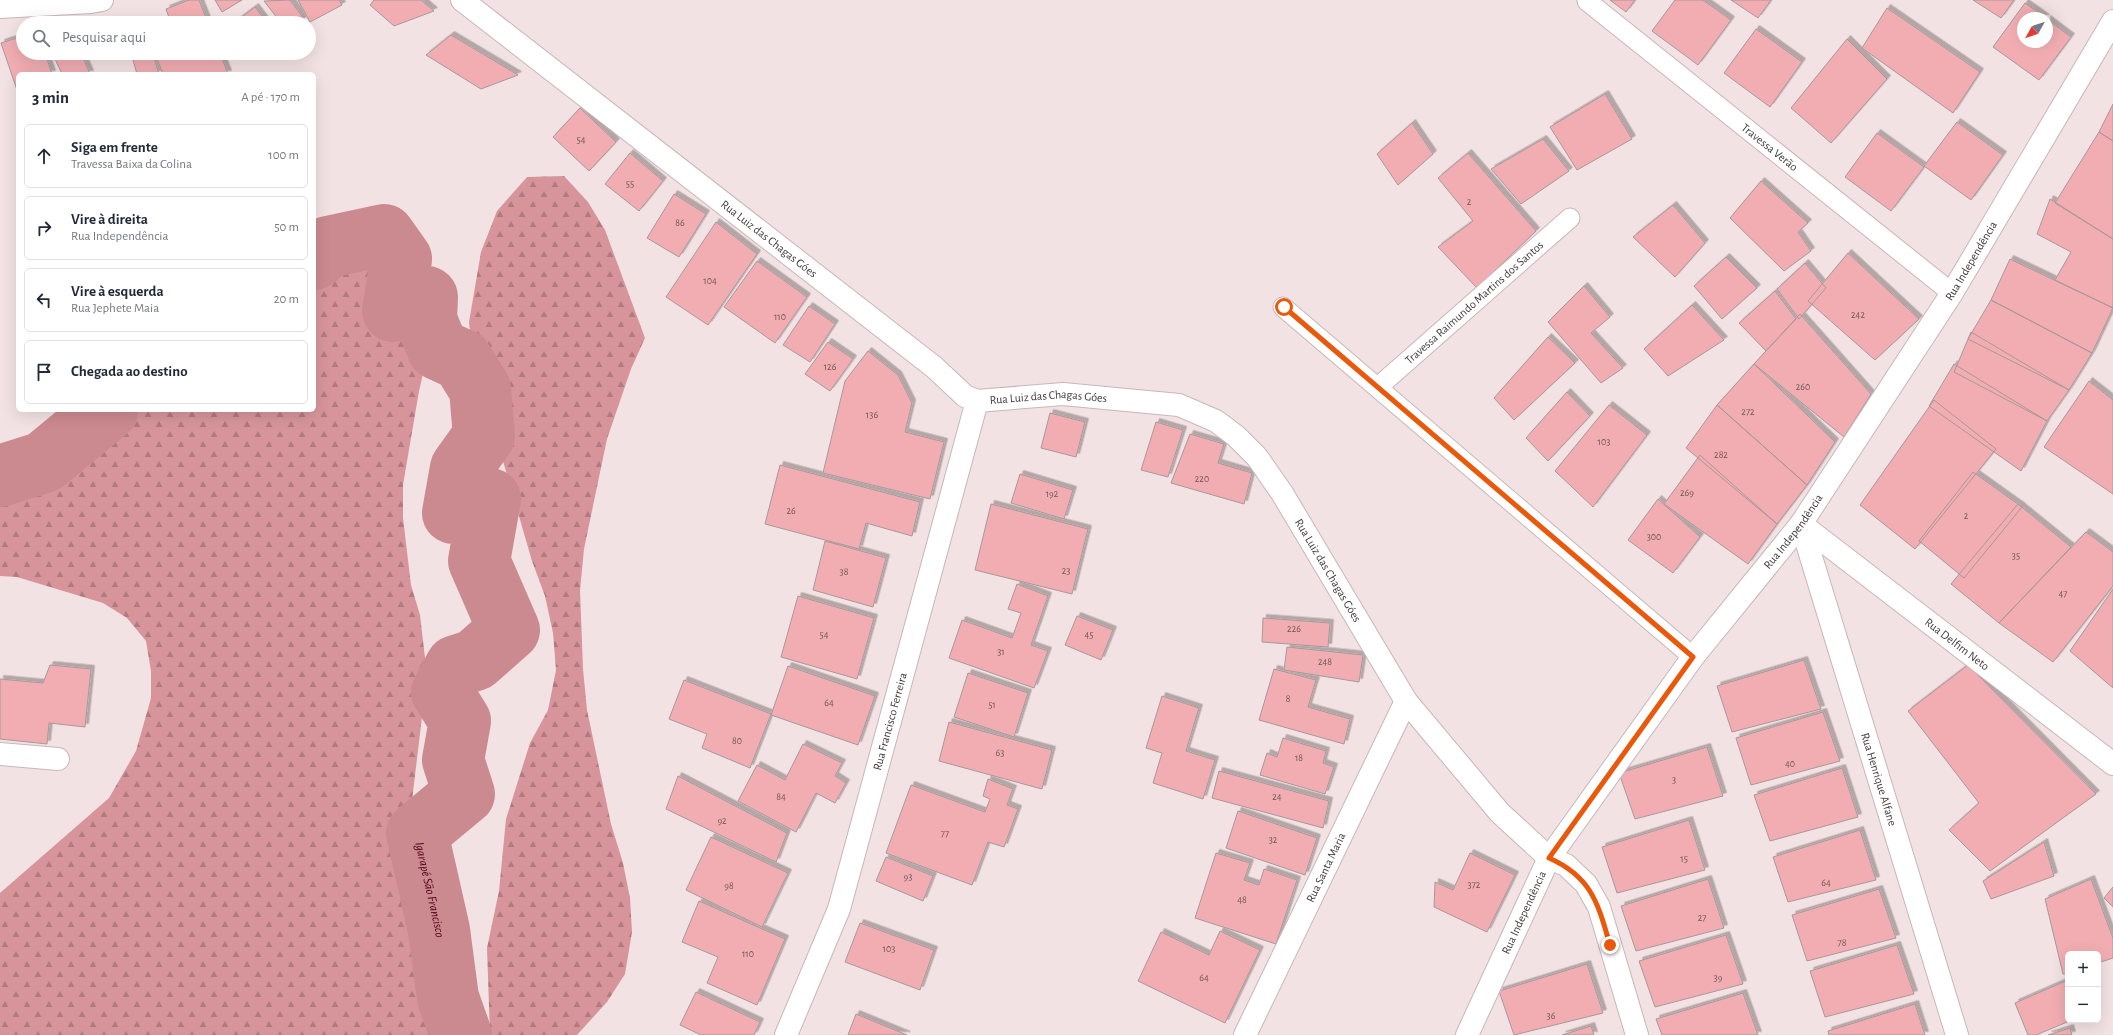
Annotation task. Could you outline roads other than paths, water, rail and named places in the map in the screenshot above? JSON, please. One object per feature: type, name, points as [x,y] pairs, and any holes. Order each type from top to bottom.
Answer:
[{"type":"street","points":[[0,7],[83,3],[102,0]]},
{"type":"street","name":"Rua Luiz das Chagas Góes","points":[[462,0],[934,367],[965,396],[977,401],[1063,394],[1179,405],[1216,421],[1236,436],[1257,457],[1282,493],[1406,701],[1500,814],[1549,858],[1566,865],[1586,884],[1599,907],[1637,1035]]},
{"type":"street","name":"Rua Independência","points":[[1467,1035],[1549,858],[1693,657],[1801,524],[1952,293],[2113,21]]},
{"type":"street","name":"Rua Francisco Ferreira","points":[[786,1035],[839,909],[977,401]]},
{"type":"street","name":"Rua Delfim Neto","points":[[1801,524],[2113,764]]},
{"type":"street","name":"Rua Henrique Alfane","points":[[1801,524],[1956,1035]]},
{"type":"street","name":"Rua Santa Maria","points":[[1245,1035],[1406,701]]},
{"type":"street","points":[[0,754],[58,759]]},
{"type":"lane","name":"Travessa Verão","points":[[1587,1],[1952,293]]},
{"type":"lane","name":"Travessa Raimundo Martins dos Santos","points":[[1378,387],[1570,218]]},
{"type":"lane","points":[[1284,307],[1693,657]]},
{"type":"waterway","name":"Igarapé São Francisco","points":[[316,257],[328,247],[384,235],[401,259],[393,311],[427,297],[426,320],[438,349],[462,360],[480,389],[484,436],[461,468],[453,513],[490,499],[479,561],[509,630],[475,660],[456,666],[442,692],[460,721],[453,760],[464,794],[417,833],[439,930],[448,998],[461,1035]]},
{"type":"waterway","name":"Igarapé São Francisco","points":[[0,476],[44,462],[105,412]]}]
